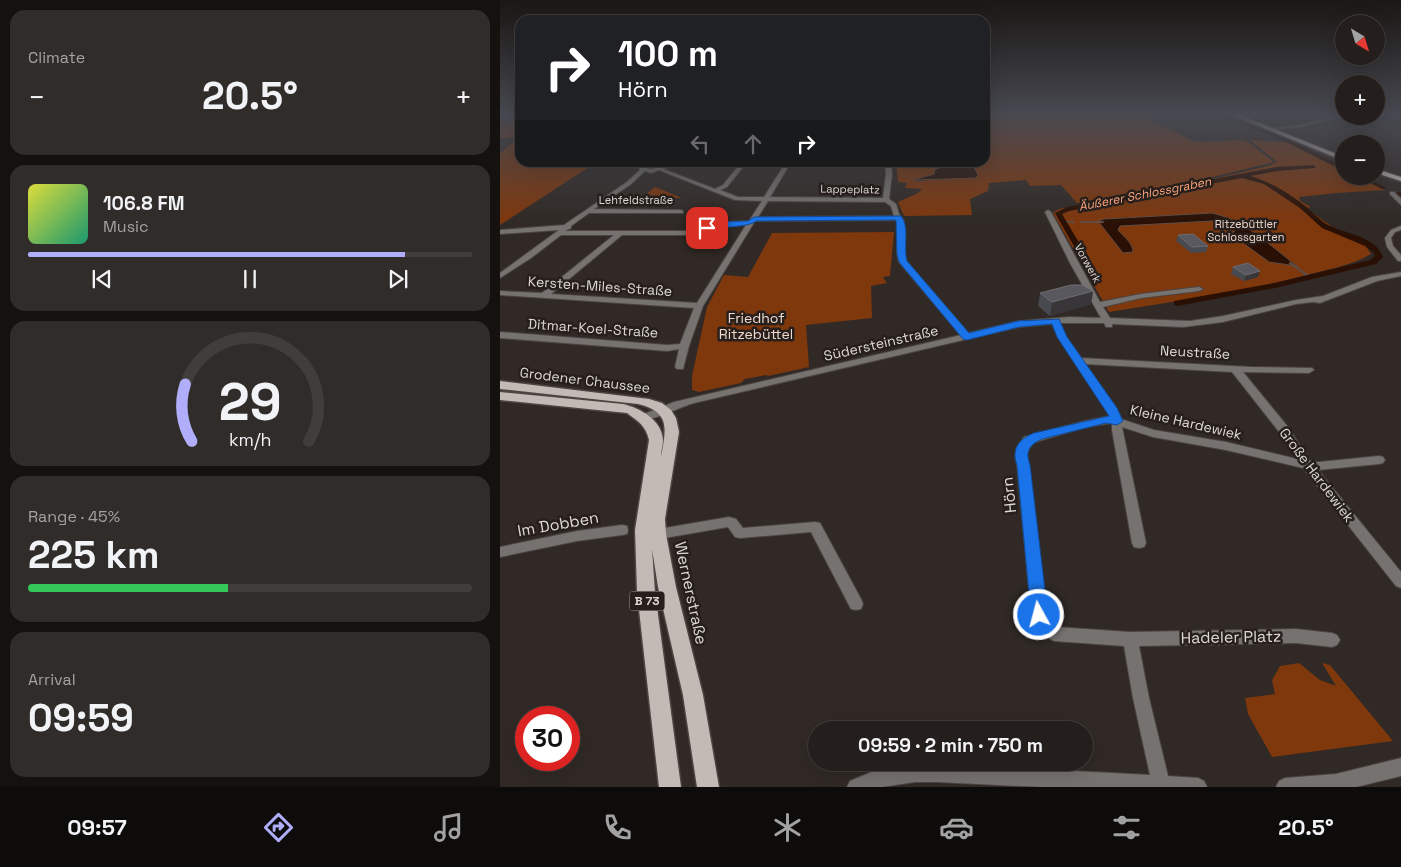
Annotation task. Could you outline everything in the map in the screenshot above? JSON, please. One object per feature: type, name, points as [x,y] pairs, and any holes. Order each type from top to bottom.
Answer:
[{"type":"main road","points":[[1323,151],[1335,155]]},
{"type":"main road","points":[[1385,174],[1401,179]]},
{"type":"main road","name":"Grodener Chaussee","points":[[500,385],[638,400],[664,409]]},
{"type":"main road","name":"Grodener Chaussee","points":[[500,396],[614,406],[631,410],[643,418]]},
{"type":"main road","name":"Wernerstraße","points":[[664,409],[671,421],[672,432],[658,519],[651,536],[667,587],[694,695],[708,787]]},
{"type":"main road","name":"Wernerstraße","points":[[643,418],[651,426],[656,440],[646,592],[670,787]]},
{"type":"street","name":"Lehfeldstraße","points":[[500,276],[565,230],[577,224],[584,215],[645,171],[657,167]]},
{"type":"street","name":"Lappeplatz","points":[[661,167],[669,174],[738,199],[886,200],[894,205],[898,218]]},
{"type":"street","points":[[714,191],[725,186],[741,167]]},
{"type":"street","points":[[680,366],[684,346],[699,306],[786,167]]},
{"type":"street","points":[[886,200],[888,167]]},
{"type":"street","points":[[1392,194],[1401,203]]},
{"type":"street","name":"Lehfeldstraße","points":[[590,211],[681,212]]},
{"type":"street","name":"Vorwerk","points":[[1048,212],[1108,323]]},
{"type":"street","points":[[500,232],[565,230],[620,233],[685,233],[720,224],[752,221],[898,218],[901,221],[901,254],[903,262],[967,337]]},
{"type":"street","points":[[1401,228],[1393,231],[1388,238],[1390,247],[1401,259]]},
{"type":"street","points":[[544,296],[620,233]]},
{"type":"street","name":"Südersteinstraße","points":[[1374,281],[1375,279],[1401,274]]},
{"type":"street","name":"Südersteinstraße","points":[[643,418],[694,400],[984,333],[1056,323],[1167,326],[1294,308],[1374,281],[1401,278]]},
{"type":"street","points":[[1099,305],[1141,296],[1199,289]]},
{"type":"street","name":"Kersten-Miles-Straße","points":[[500,294],[699,306]]},
{"type":"street","name":"Kleine Hardewiek","points":[[1056,323],[1062,337],[1113,410],[1117,421],[1153,433],[1226,446],[1306,465],[1319,466],[1379,460]]},
{"type":"street","name":"Ditmar-Koel-Straße","points":[[500,335],[667,348],[684,346]]},
{"type":"street","name":"Neustraße","points":[[1078,361],[1309,370]]},
{"type":"street","name":"Große Hardewiek","points":[[1234,368],[1284,430],[1306,465],[1401,582]]},
{"type":"street","name":"Hörn","points":[[1054,634],[1043,628],[1039,615],[1023,465],[1020,456],[1022,449],[1028,440],[1038,436],[1106,419],[1117,421]]},
{"type":"street","points":[[1117,421],[1117,430],[1139,543]]},
{"type":"street","points":[[651,536],[730,522],[740,533],[815,527],[856,604]]},
{"type":"street","name":"Im Dobben","points":[[500,552],[577,536],[622,530]]},
{"type":"street","name":"Hadeler Platz","points":[[1054,634],[1130,639],[1296,636],[1332,640]]},
{"type":"street","points":[[1130,639],[1141,698],[1161,784]]},
{"type":"street","points":[[1285,787],[1336,783],[1401,767]]},
{"type":"street","points":[[856,787],[867,781],[892,775],[949,774],[1198,787]]},
{"type":"green space","points":[[503,151],[515,151],[515,167],[589,167],[500,225],[500,153]]},
{"type":"green space","points":[[990,151],[1259,151],[1274,162],[1133,195],[1077,203],[1061,185],[1030,186],[1026,180],[989,183],[988,191],[970,199],[972,215],[904,216],[898,202],[918,193],[922,189],[905,188],[907,183],[898,182],[896,167],[945,167],[935,171],[934,174],[914,180],[916,181],[968,178],[973,167],[990,167]]},
{"type":"green space","name":"Ritzebüttler Schlossgarten","points":[[1263,151],[1304,151],[1335,166],[1335,185],[1375,185],[1385,190],[1299,197],[1300,201],[1311,207],[1306,208],[1335,229],[1367,242],[1365,245],[1371,254],[1341,266],[1260,286],[1109,312],[1053,213],[1059,209],[1183,186],[1268,166],[1277,162]]},
{"type":"green space","points":[[655,187],[682,198],[641,198]]},
{"type":"green space","name":"Friedhof Ritzebüttel","points":[[894,232],[890,276],[883,277],[887,283],[871,286],[872,318],[806,325],[809,367],[745,379],[741,383],[699,392],[692,390],[692,376],[707,307],[724,275],[748,277],[772,233]]},
{"type":"green space","points":[[1299,663],[1320,680],[1336,686],[1322,663],[1330,665],[1393,741],[1272,757],[1248,714],[1245,698],[1275,694],[1272,680],[1280,666]]},
{"type":"shaded area","points":[[942,167],[974,167],[978,175],[976,178],[913,180],[934,174],[935,169]]},
{"type":"shaded area","points":[[1212,213],[1246,228],[1297,266],[1269,262],[1232,235],[1235,230],[1224,223],[1212,221],[1120,226],[1118,230],[1133,249],[1133,252],[1123,253],[1098,221],[1104,219]]},
{"type":"building","points":[[1193,234],[1208,246],[1192,247],[1178,235]]},
{"type":"building","points":[[1248,263],[1260,271],[1246,275],[1233,267]]},
{"type":"building","points":[[1071,285],[1082,285],[1093,291],[1052,302],[1040,293]]},
{"type":"waterway","points":[[1307,151],[1335,164]]},
{"type":"waterway","name":"Äußerer Schlossgraben","points":[[1242,176],[1277,169],[1313,167]]},
{"type":"waterway","name":"Äußerer Schlossgraben","points":[[1096,278],[1058,213],[1067,209],[1242,176]]},
{"type":"waterway","name":"Äußerer Schlossgraben","points":[[1177,303],[1300,281],[1373,262],[1379,257],[1377,251],[1368,244],[1325,226],[1302,207],[1266,183],[1242,176]]},
{"type":"waterway","points":[[1378,185],[1384,188]]},
{"type":"waterway","name":"Äußerer Schlossgraben","points":[[1063,222],[1074,222]]},
{"type":"waterway","name":"Äußerer Schlossgraben","points":[[1081,222],[1103,222]]},
{"type":"waterway","points":[[1290,263],[1311,278]]},
{"type":"route","points":[[707,228],[728,223],[750,223],[754,219],[898,218],[901,221],[901,254],[903,262],[967,337],[1018,324],[1055,321],[1062,337],[1113,410],[1117,421],[1106,419],[1038,436],[1028,440],[1022,449],[1020,456],[1023,465],[1039,615]]}]
